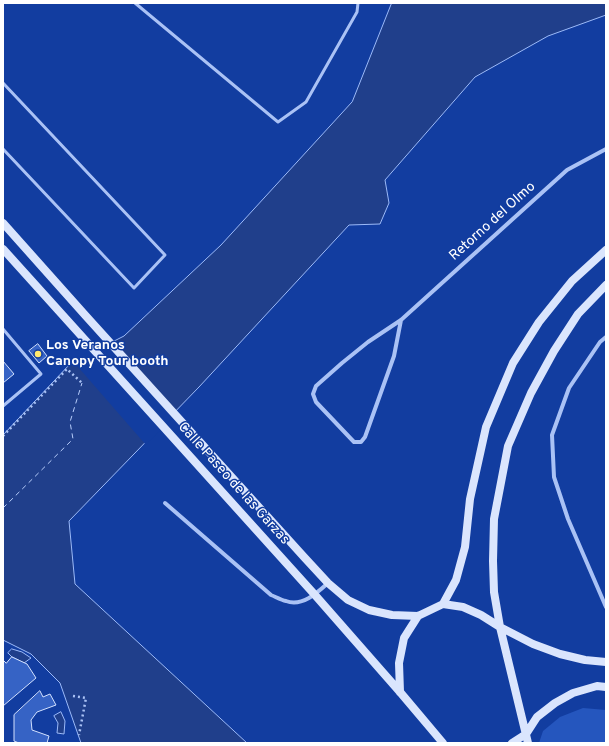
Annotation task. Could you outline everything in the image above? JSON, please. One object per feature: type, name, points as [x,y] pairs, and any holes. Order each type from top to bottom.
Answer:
[{"type":"street","name":"Retorno del Olmo","points":[[401,320],[394,356],[365,437],[361,442],[354,442],[316,402],[313,394],[316,386],[368,342],[401,320],[567,170],[606,149]]},
{"type":"street","name":"Calle Paseo de las Garzas","points":[[3,223],[328,583],[348,600],[369,610],[392,615],[418,616]]},
{"type":"street","name":"Calle Paseo de las Garzas","points":[[3,249],[315,595],[443,742]]},
{"type":"street","points":[[443,604],[456,580],[465,547],[470,499],[486,426],[513,363],[539,322],[572,281],[606,250]]},
{"type":"street","points":[[528,743],[500,627],[494,592],[494,519],[508,446],[531,392],[554,351],[578,314],[606,284]]},
{"type":"street","points":[[606,337],[600,342],[569,388],[552,435],[554,477],[568,518],[606,607]]},
{"type":"street","points":[[165,503],[271,594],[287,602],[301,602],[315,595],[328,583]]},
{"type":"street","points":[[400,692],[399,663],[404,638],[418,616],[443,604],[463,607],[481,615],[500,627],[533,644],[560,654],[585,660],[606,662]]},
{"type":"street","points":[[512,743],[526,734],[537,717],[555,703],[573,692],[597,686],[606,687]]},
{"type":"lane","points":[[135,3],[278,122],[306,102],[357,12],[358,3]]},
{"type":"lane","points":[[3,83],[165,255],[134,288],[3,148]]},
{"type":"lane","points":[[3,329],[41,374],[3,406]]},
{"type":"path","points":[[3,436],[67,369],[82,383]]},
{"type":"path","points":[[73,696],[86,698],[79,735]]},
{"type":"shaded area","points":[[392,3],[606,3],[606,15],[548,36],[475,77],[385,180],[389,203],[380,224],[349,225],[199,387],[69,521],[75,584],[247,743],[81,743],[60,683],[31,654],[3,640],[3,435],[71,363],[124,336],[221,245],[352,102]]},
{"type":"shaded area","points":[[12,649],[22,652],[31,658],[24,663],[12,657],[8,653]]},
{"type":"shaded area","points":[[583,708],[606,710],[606,743],[539,743],[543,731],[560,717]]},
{"type":"shaded area","points":[[61,712],[65,721],[64,734],[57,733],[58,723],[54,716]]},
{"type":"pier","points":[[112,340],[176,414],[146,445],[72,360]]},
{"type":"building","name":"Los Veranos Canopy Tour booth","points":[[38,344],[47,356],[39,363],[29,351]]},
{"type":"building","points":[[3,361],[14,374],[3,383]]},
{"type":"building","points":[[12,657],[27,664],[36,678],[3,706],[3,660],[6,663]]},
{"type":"building","points":[[40,691],[43,697],[50,694],[56,705],[37,712],[31,720],[32,730],[49,736],[47,743],[19,743],[14,741],[14,715]]},
{"type":"ferry route","points":[[3,508],[73,439],[70,422],[82,383]]},
{"type":"place","name":"Los Veranos Canopy Tour booth","points":[[38,354]]}]
